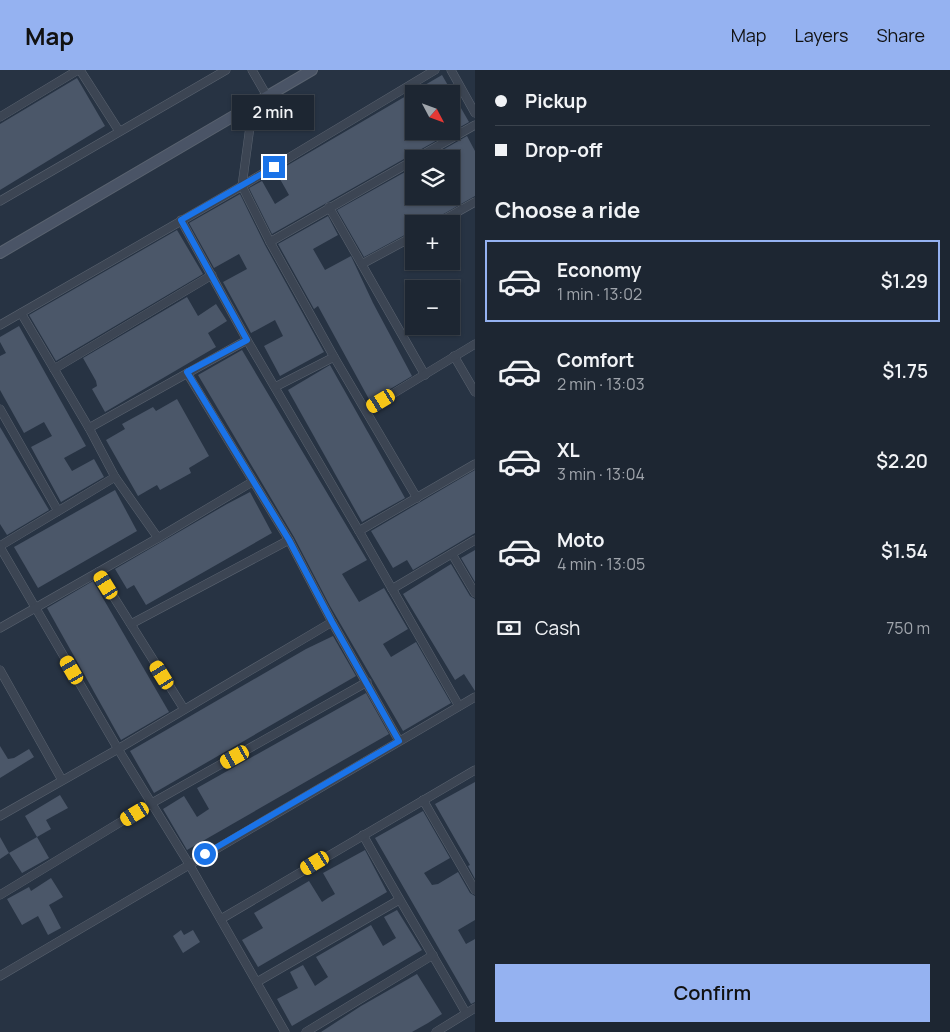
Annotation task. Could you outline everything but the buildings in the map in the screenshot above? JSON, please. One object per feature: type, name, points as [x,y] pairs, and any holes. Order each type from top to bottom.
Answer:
[{"type":"street","points":[[0,117],[79,70],[118,131]]},
{"type":"street","points":[[0,201],[224,70]]},
{"type":"street","points":[[252,70],[266,96]]},
{"type":"street","points":[[0,253],[312,70]]},
{"type":"street","points":[[0,325],[242,186],[435,70]]},
{"type":"street","points":[[451,70],[475,112]]},
{"type":"street","points":[[253,104],[242,186],[270,242],[334,357],[417,498]]},
{"type":"street","points":[[430,150],[475,125]]},
{"type":"street","points":[[270,242],[405,164]]},
{"type":"street","points":[[452,215],[475,202]]},
{"type":"street","points":[[329,207],[425,375]]},
{"type":"street","points":[[181,220],[247,340],[359,530],[459,706]]},
{"type":"street","points":[[362,264],[405,241]]},
{"type":"street","points":[[54,370],[212,275]]},
{"type":"street","points":[[21,313],[89,428],[115,477],[158,538]]},
{"type":"street","points":[[89,428],[247,340]]},
{"type":"street","points":[[366,410],[475,344]]},
{"type":"street","points":[[454,356],[475,392]]},
{"type":"street","points":[[275,386],[334,357]]},
{"type":"street","points":[[187,372],[252,482],[289,540],[332,622],[399,741]]},
{"type":"street","points":[[0,409],[58,511]]},
{"type":"street","points":[[359,530],[475,464]]},
{"type":"street","points":[[115,477],[0,547],[118,749],[189,864],[285,1032]]},
{"type":"street","points":[[0,628],[252,482]]},
{"type":"street","points":[[131,624],[289,540]]},
{"type":"street","points":[[392,589],[475,540]]},
{"type":"street","points":[[452,554],[475,593]]},
{"type":"street","points":[[98,572],[184,709]]},
{"type":"street","points":[[0,815],[118,749],[332,622]]},
{"type":"street","points":[[0,670],[62,780]]},
{"type":"street","points":[[0,895],[152,803],[367,682]]},
{"type":"street","points":[[0,976],[475,697]]},
{"type":"street","points":[[221,919],[475,770]]},
{"type":"street","points":[[423,800],[475,890]]},
{"type":"street","points":[[363,835],[466,1013]]},
{"type":"street","points":[[256,982],[399,900]]},
{"type":"street","points":[[306,1032],[433,955]]},
{"type":"street","points":[[436,1032],[475,1008]]},
{"type":"route","points":[[205,854],[399,741],[332,622],[289,540],[252,482],[187,372],[247,340],[181,220],[274,167]]}]
